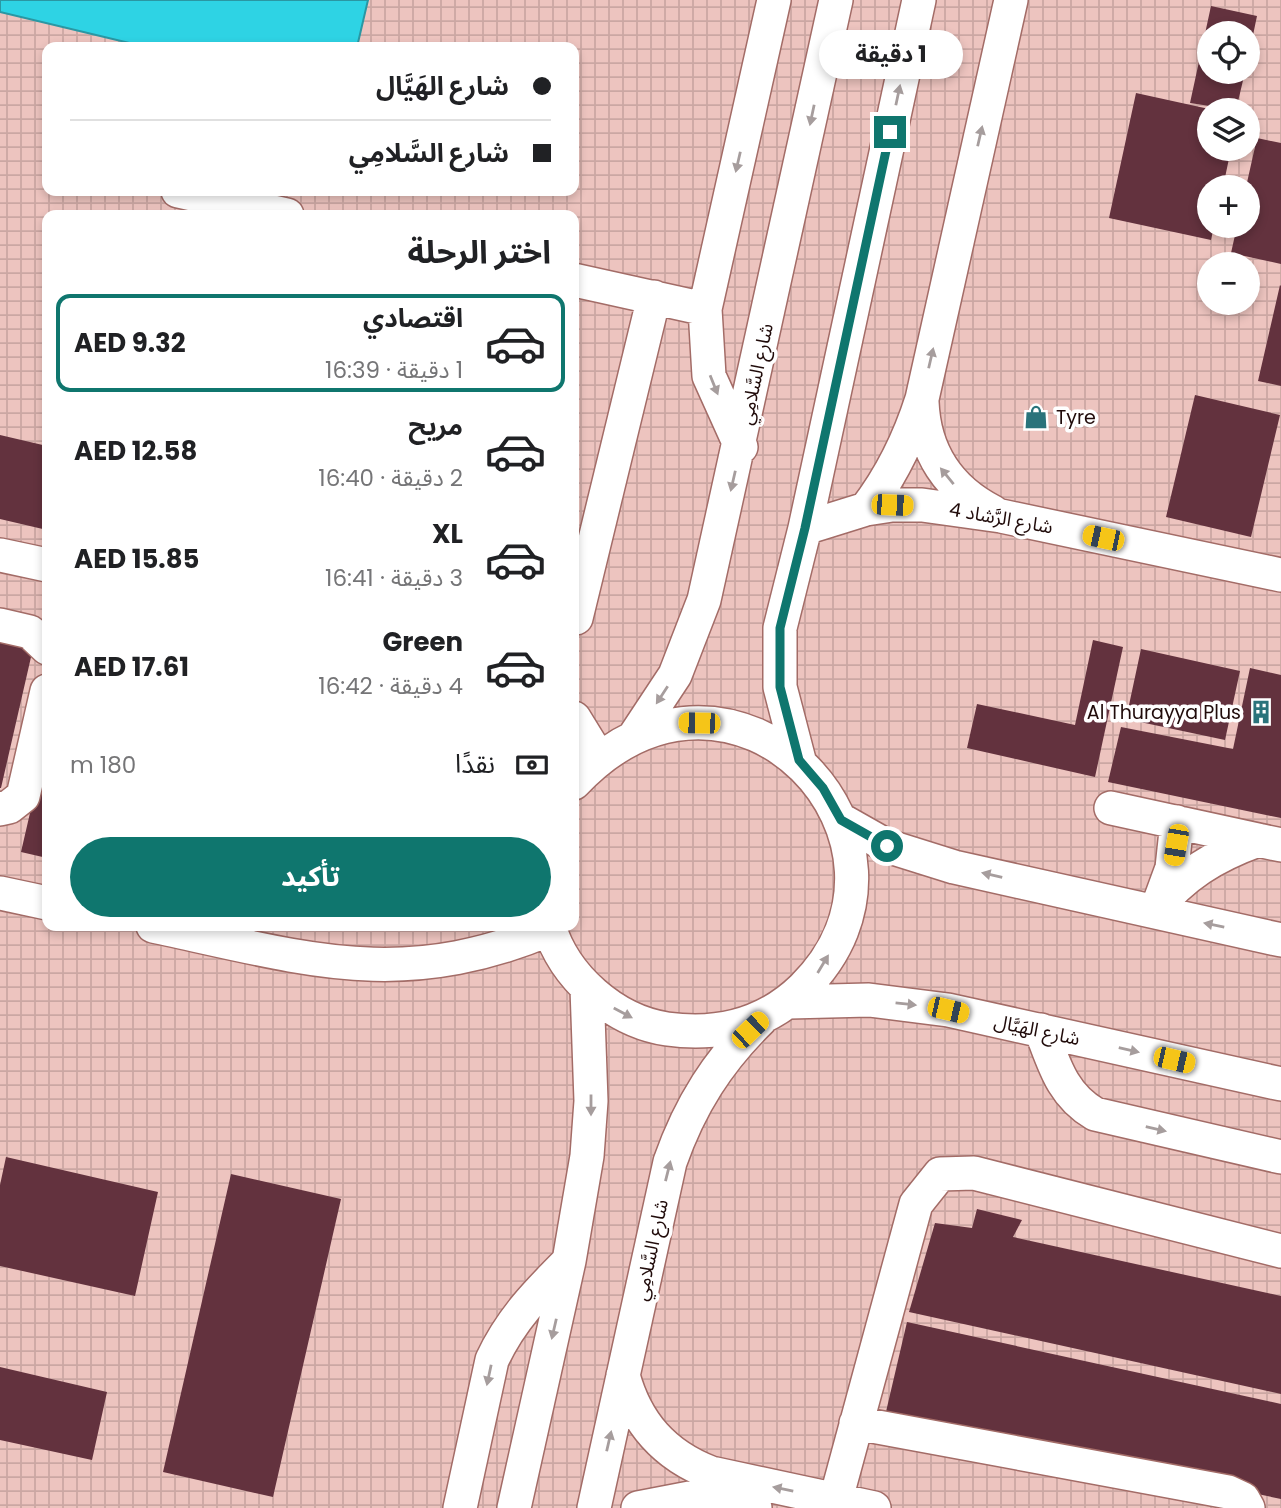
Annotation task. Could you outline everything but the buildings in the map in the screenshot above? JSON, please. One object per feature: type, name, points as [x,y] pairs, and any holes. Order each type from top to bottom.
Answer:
[{"type":"street","points":[[741,447],[709,376],[705,309],[774,0]]},
{"type":"street","name":"شارع السَّلامِي","points":[[636,734],[675,675],[705,600],[741,447],[836,0]]},
{"type":"street","points":[[799,760],[780,687],[780,628],[805,528],[919,0]]},
{"type":"street","points":[[866,509],[884,485],[910,435],[922,400],[1011,0]]},
{"type":"street","points":[[201,196],[264,210]]},
{"type":"street","points":[[579,280],[705,309]]},
{"type":"street","points":[[579,606],[654,297]]},
{"type":"street","points":[[922,400],[926,436],[942,470],[958,489],[977,504],[1001,516]]},
{"type":"street","name":"شارع الرَّشاد 4","points":[[805,528],[866,509],[892,505],[922,505],[1001,516],[1281,575]]},
{"type":"street","points":[[0,555],[42,564]]},
{"type":"street","points":[[0,625],[30,632],[42,643]]},
{"type":"street","points":[[579,778],[598,757],[636,734],[678,723],[721,724],[763,737],[799,760],[823,788],[841,820],[887,846],[954,867],[1281,940]]},
{"type":"street","points":[[579,726],[598,757]]},
{"type":"street","points":[[0,809],[9,807],[23,796],[42,730]]},
{"type":"street","points":[[1111,808],[1269,843]]},
{"type":"street","name":"شارع السَّلامِي","points":[[594,1508],[668,1173],[681,1130],[715,1069],[776,1009],[818,973],[838,939],[849,900],[850,859],[841,820]]},
{"type":"street","points":[[1154,911],[1172,868],[1177,822]]},
{"type":"street","points":[[1154,911],[1174,886],[1198,866],[1269,843]]},
{"type":"street","points":[[0,893],[42,902]]},
{"type":"street","points":[[176,931],[317,961],[370,966],[437,963],[476,955],[542,931]]},
{"type":"street","points":[[551,931],[565,961],[587,988],[619,1012],[655,1027],[694,1032],[733,1028],[776,1009]]},
{"type":"street","points":[[514,1508],[569,1261],[591,1128],[587,988]]},
{"type":"street","name":"شارع الهَيَّال","points":[[776,1009],[829,999],[909,1004],[1041,1030],[1281,1084]]},
{"type":"street","points":[[1041,1030],[1061,1083],[1070,1095],[1094,1114],[1281,1157]]},
{"type":"street","points":[[835,1499],[916,1204],[940,1174],[974,1173],[1281,1251]]},
{"type":"street","points":[[460,1508],[492,1360],[501,1340],[526,1305],[569,1261]]},
{"type":"street","points":[[623,1375],[632,1403],[647,1429],[675,1456],[692,1466],[711,1473],[874,1508]]},
{"type":"street","points":[[856,1423],[1228,1492],[1243,1499],[1248,1508]]},
{"type":"street","points":[[638,1508],[690,1498],[755,1508]]},
{"type":"shaded area","points":[[368,0],[1281,0],[1281,1508],[0,1508],[0,12],[125,42],[42,42],[42,196],[579,196],[579,42],[358,42]]},
{"type":"water","points":[[0,0],[368,0],[358,42],[125,42],[0,12]]},
{"type":"place","name":"Tyre","points":[[1036,417]]},
{"type":"place","name":"Al Thurayya Plus","points":[[1261,712]]},
{"type":"route","points":[[887,846],[841,820],[823,788],[799,760],[780,687],[780,628],[805,528],[890,132]]}]
